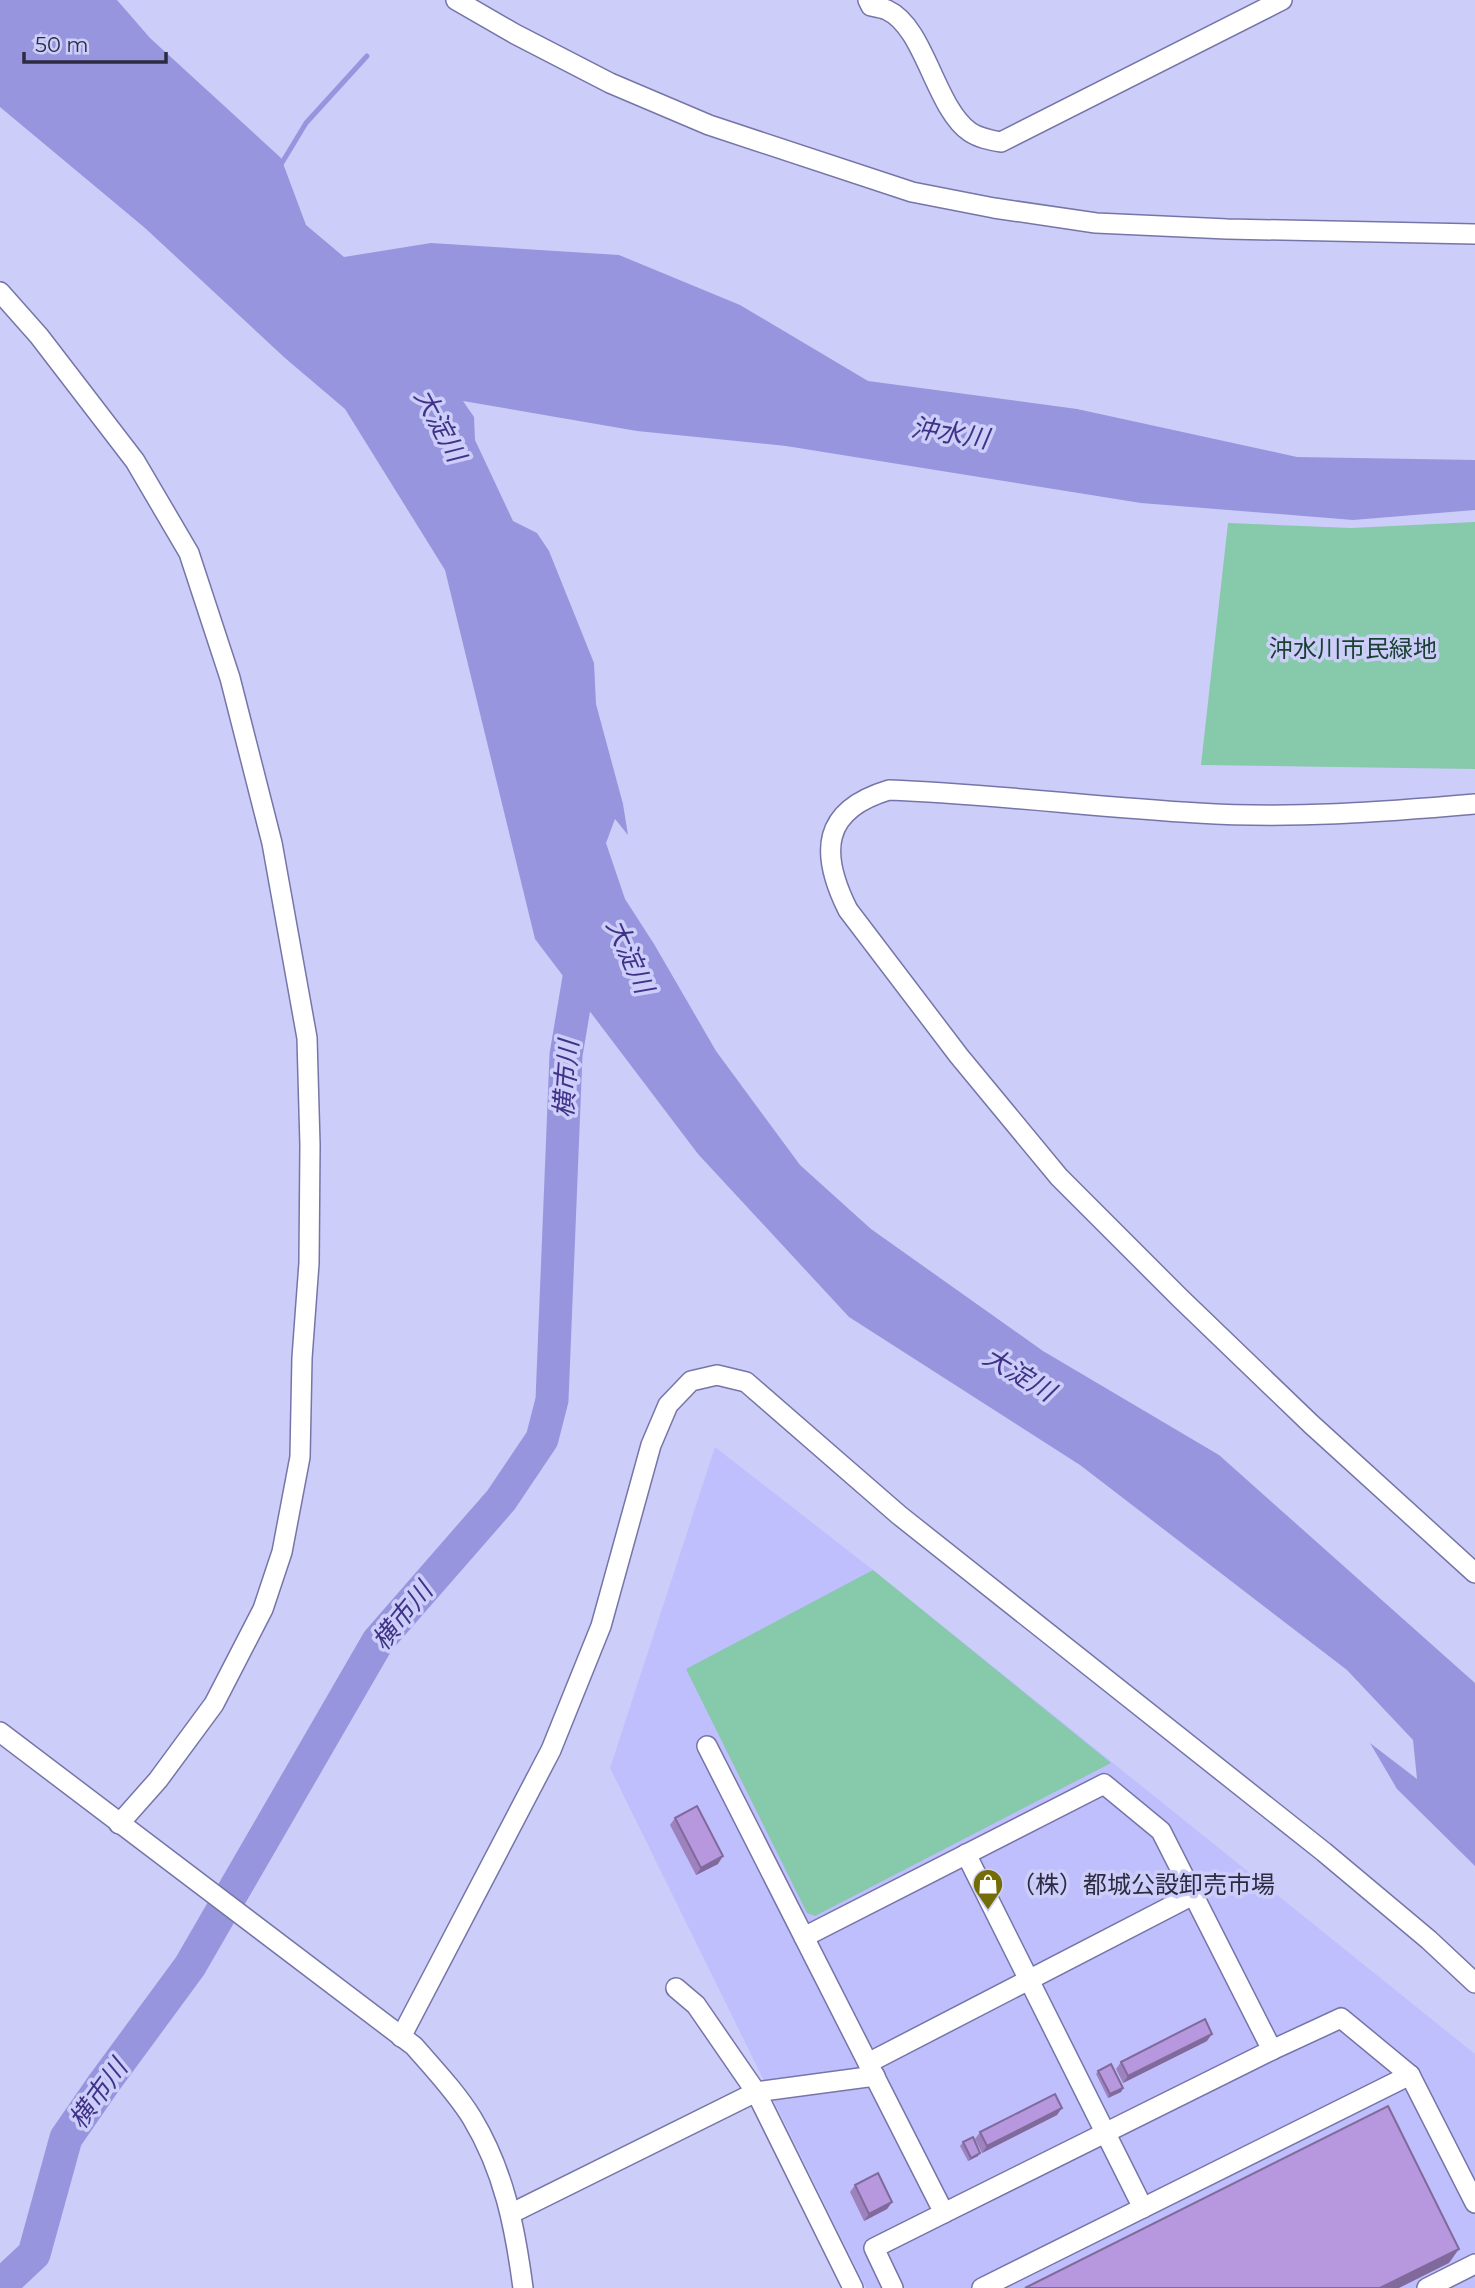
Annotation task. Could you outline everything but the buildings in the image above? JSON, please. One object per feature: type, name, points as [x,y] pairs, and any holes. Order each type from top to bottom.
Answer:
[{"type":"street","points":[[456,0],[514,34],[622,88],[720,129],[912,192],[994,208],[1096,223],[1227,229],[1475,234]]},
{"type":"street","points":[[868,0],[871,6],[888,10],[914,37],[962,125],[972,134],[1001,142],[1282,0]]},
{"type":"street","points":[[0,292],[38,336],[135,461],[189,553],[230,678],[272,843],[307,1038],[309,1263],[302,1358],[300,1457],[282,1552],[263,1609],[214,1704],[158,1780],[126,1830]]},
{"type":"street","points":[[1475,804],[1420,809],[1262,815],[1199,814],[889,790],[850,807],[837,825],[831,841],[830,860],[836,887],[848,910],[959,1056],[1059,1177],[1301,1414],[1475,1573]]},
{"type":"street","points":[[401,2037],[551,1750],[601,1626],[651,1445],[668,1405],[691,1381],[717,1375],[746,1382],[899,1515],[1324,1852],[1429,1940],[1475,1983]]},
{"type":"street","points":[[0,1732],[414,2046],[472,2118],[501,2179],[512,2213],[523,2288]]},
{"type":"street","points":[[708,1746],[944,2213]]},
{"type":"street","points":[[804,1937],[1104,1784],[1161,1831],[1272,2050]]},
{"type":"street","points":[[966,1854],[1143,2208]]},
{"type":"street","points":[[512,2213],[756,2092],[871,2070],[1029,1980],[1193,1895]]},
{"type":"street","points":[[676,1988],[696,2005],[756,2092],[853,2288]]},
{"type":"street","points":[[893,2288],[874,2248],[1341,2018],[1410,2075],[1475,2203]]},
{"type":"street","points":[[982,2288],[1410,2075]]},
{"type":"street","points":[[1427,2288],[1475,2264]]},
{"type":"shaded area","name":"（株）都城公設卸売市場","points":[[715,1447],[873,1570],[1475,2054],[1475,2288],[866,2288],[610,1768]]},
{"type":"green space","name":"沖水川市民緑地","points":[[1475,522],[1475,769],[1201,765],[1228,523],[1351,528]]},
{"type":"green space","points":[[873,1570],[1111,1763],[815,1916],[807,1913],[686,1669]]},
{"type":"water","points":[[0,0],[117,0],[150,38],[281,158],[306,225],[344,257],[431,243],[619,255],[740,305],[868,381],[1077,409],[1297,457],[1475,460],[1475,510],[1353,520],[1141,503],[786,446],[637,431],[463,401],[474,417],[475,440],[513,521],[537,533],[549,551],[594,663],[596,704],[623,804],[628,835],[615,819],[606,843],[625,899],[716,1051],[800,1165],[871,1229],[1043,1351],[1219,1455],[1475,1683],[1475,1866],[1397,1789],[1370,1743],[1417,1779],[1413,1740],[1347,1670],[1080,1465],[849,1317],[698,1154],[535,939],[445,570],[345,409],[285,358],[145,228],[0,107]]},
{"type":"waterway","points":[[280,166],[306,123],[367,56]]},
{"type":"waterway","name":"横市川","points":[[0,2286],[34,2254],[66,2138],[190,1966],[378,1641],[501,1500],[542,1439],[552,1400],[566,1055],[584,948]]},
{"type":"place","name":"（株）都城公設卸売市場","points":[[988,1911]]},
{"type":"water label","name":"大淀川","points":[[440,425]]},
{"type":"water label","name":"沖水川","points":[[950,433]]},
{"type":"water label","name":"大淀川","points":[[630,956]]},
{"type":"water label","name":"大淀川","points":[[1019,1374]]}]
